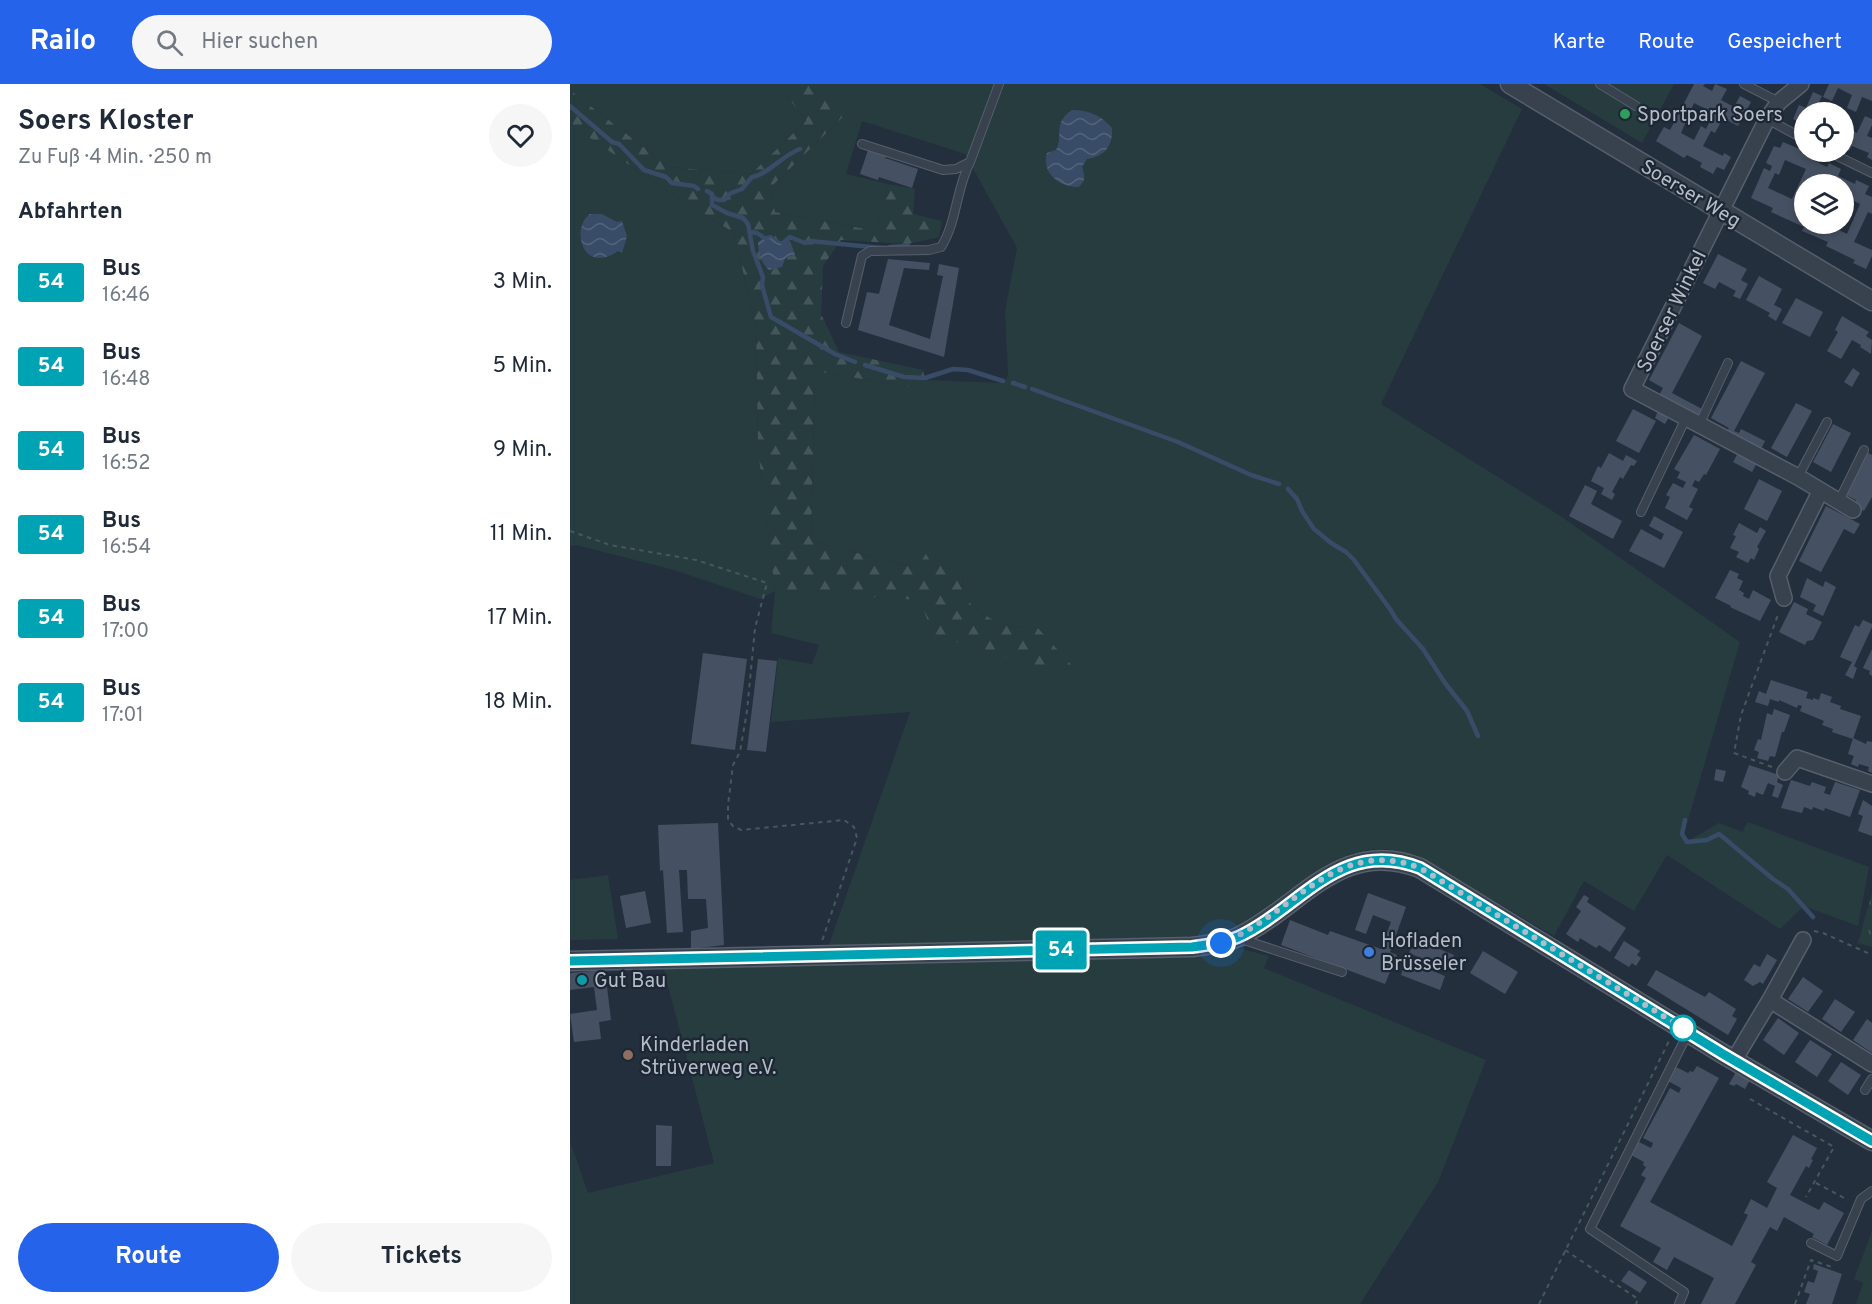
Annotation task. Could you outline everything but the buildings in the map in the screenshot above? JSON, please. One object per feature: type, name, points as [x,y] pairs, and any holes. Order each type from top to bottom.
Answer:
[{"type":"street","name":"Soerser Weg","points":[[1510,84],[1872,301]]},
{"type":"street","points":[[1720,210],[1767,119],[1779,102],[1801,84]]},
{"type":"street","name":"Soerser Winkel","points":[[1720,210],[1632,389],[1798,477],[1853,510]]},
{"type":"street","points":[[1785,598],[1778,576],[1820,492]]},
{"type":"street","points":[[1785,772],[1797,758],[1872,784]]},
{"type":"street","points":[[570,961],[1192,947],[1221,943],[1237,937],[1264,921],[1320,880],[1342,868],[1375,860],[1404,862],[1430,874],[1734,1060],[1872,1141]]},
{"type":"street","points":[[1734,1060],[1803,940]]},
{"type":"street","points":[[1770,1000],[1872,1064]]},
{"type":"lane","points":[[846,323],[862,256],[870,251],[929,250],[941,247],[948,237],[962,177],[970,162],[999,84]]},
{"type":"lane","points":[[1600,84],[1636,106]]},
{"type":"lane","points":[[1744,84],[1779,102]]},
{"type":"lane","points":[[1767,119],[1794,134]]},
{"type":"lane","points":[[862,144],[943,170],[956,169],[970,162]]},
{"type":"lane","points":[[1849,162],[1872,173]]},
{"type":"lane","points":[[1641,512],[1728,363]]},
{"type":"lane","points":[[1798,477],[1827,422]]},
{"type":"lane","points":[[1839,501],[1864,450]]},
{"type":"lane","points":[[1237,937],[1342,972]]},
{"type":"lane","points":[[1679,1304],[1684,1292],[1590,1229],[1683,1028]]},
{"type":"lane","points":[[1866,1090],[1872,1079]]},
{"type":"lane","points":[[1811,1243],[1837,1256],[1861,1198],[1872,1191]]},
{"type":"path","points":[[570,531],[610,545],[696,560],[766,583],[755,628],[747,711],[740,752],[733,765],[728,820],[741,830],[844,820],[854,827],[857,838],[818,956]]},
{"type":"path","points":[[1785,598],[1747,697],[1737,732],[1734,753],[1785,772]]},
{"type":"path","points":[[1803,940],[1811,930],[1817,931],[1872,955]]},
{"type":"path","points":[[1539,1304],[1565,1250],[1683,1028]]},
{"type":"path","points":[[1750,1099],[1833,1147],[1806,1197]]},
{"type":"path","points":[[1815,1182],[1845,1198]]},
{"type":"path","points":[[1565,1250],[1638,1299],[1636,1304]]},
{"type":"path","points":[[1794,1304],[1811,1260],[1832,1267]]},
{"type":"green space","points":[[570,84],[778,84],[806,121],[751,174],[669,167],[570,90]]},
{"type":"green space","points":[[778,84],[826,84],[850,110],[770,188],[775,212],[876,231],[888,184],[915,189],[913,214],[942,221],[939,237],[908,244],[841,240],[823,266],[821,314],[839,352],[923,370],[925,380],[915,388],[815,371],[811,541],[916,568],[926,554],[940,552],[962,569],[963,597],[996,621],[1012,626],[1037,627],[1084,679],[933,635],[920,600],[775,591],[758,450],[756,327],[734,233],[570,124],[570,90],[669,167],[751,174],[806,121]]},
{"type":"green space","points":[[826,84],[1480,84],[1522,109],[1381,404],[1559,515],[1740,642],[1684,834],[1688,841],[1719,823],[1742,832],[1748,822],[1869,867],[1858,926],[1804,906],[1780,929],[1667,855],[1634,911],[1584,881],[1554,936],[1421,858],[1392,850],[1367,850],[1344,857],[1322,868],[1258,913],[1235,926],[1195,938],[829,945],[910,712],[771,722],[778,658],[812,664],[819,645],[771,633],[775,591],[760,599],[674,570],[576,545],[570,546],[570,124],[734,233],[756,327],[758,450],[775,590],[920,600],[1082,679],[1037,627],[1012,626],[996,621],[963,597],[962,569],[916,568],[811,541],[815,371],[915,388],[925,380],[1004,383],[1008,375],[1005,311],[1017,248],[965,154],[862,121],[846,174],[888,184],[876,231],[775,212],[770,188],[850,110]]},
{"type":"green space","name":"Sportpark Soers","points":[[1544,84],[1674,84],[1642,143]]},
{"type":"green space","points":[[608,875],[618,939],[570,940],[570,880]]},
{"type":"green space","points":[[1872,893],[1872,947],[1858,943]]},
{"type":"green space","points":[[1231,946],[1269,956],[1264,968],[1486,1060],[1438,1182],[1360,1304],[570,1304],[570,1141],[588,1193],[714,1163],[663,966]]},
{"type":"green space","points":[[1872,1231],[1872,1304],[1856,1304],[1863,1283],[1854,1279]]},
{"type":"water","points":[[1072,110],[1094,114],[1112,128],[1111,140],[1107,149],[1087,159],[1082,167],[1084,178],[1078,187],[1059,182],[1054,178],[1049,173],[1046,160],[1047,153],[1056,150],[1058,145],[1062,120]]},
{"type":"water","points":[[590,214],[602,214],[617,222],[622,221],[627,236],[622,253],[618,251],[606,257],[596,258],[588,254],[583,247],[581,229]]},
{"type":"water","points":[[771,235],[780,241],[790,241],[795,254],[785,259],[782,267],[769,270],[761,258],[758,242]]},
{"type":"waterway","points":[[570,106],[612,142],[619,144],[644,170],[666,177],[672,183],[694,186],[698,189]]},
{"type":"waterway","points":[[712,196],[718,200],[724,200],[731,193],[742,189],[752,177],[763,173],[800,149]]},
{"type":"waterway","points":[[707,191],[712,194],[712,205],[743,218],[748,224],[753,251],[763,277],[762,285],[771,317],[835,354],[855,362]]},
{"type":"waterway","points":[[750,232],[757,233],[769,241]]},
{"type":"waterway","points":[[783,243],[790,237],[805,243],[810,241],[882,248]]},
{"type":"waterway","points":[[890,247],[908,246]]},
{"type":"waterway","points":[[865,365],[904,377],[925,378],[953,369],[968,370],[1003,381]]},
{"type":"waterway","points":[[1013,383],[1025,387]]},
{"type":"waterway","points":[[1032,389],[1178,442],[1251,475],[1279,484]]},
{"type":"waterway","points":[[1288,489],[1297,499],[1314,529],[1354,560],[1396,619],[1423,649],[1467,711],[1478,736]]},
{"type":"waterway","points":[[1685,820],[1682,834],[1687,842],[1707,840],[1719,834],[1788,889],[1813,917]]},
{"type":"bus line","name":"54","points":[[570,961],[1192,947],[1221,943],[1237,937],[1264,921],[1320,880],[1348,865],[1375,860],[1392,860],[1420,868],[1723,1054],[1872,1141]]},
{"type":"place","name":"Sportpark Soers","points":[[1625,114]]},
{"type":"place","name":"Hofladen Brüsseler","points":[[1369,952]]},
{"type":"place","name":"Gut Bau","points":[[582,980]]},
{"type":"place","name":"Kinderladen Strüverweg e.V.","points":[[628,1055]]},
{"type":"route","points":[[1221,943],[1251,929],[1320,880],[1348,865],[1375,860],[1404,862],[1420,868],[1683,1028]]}]
